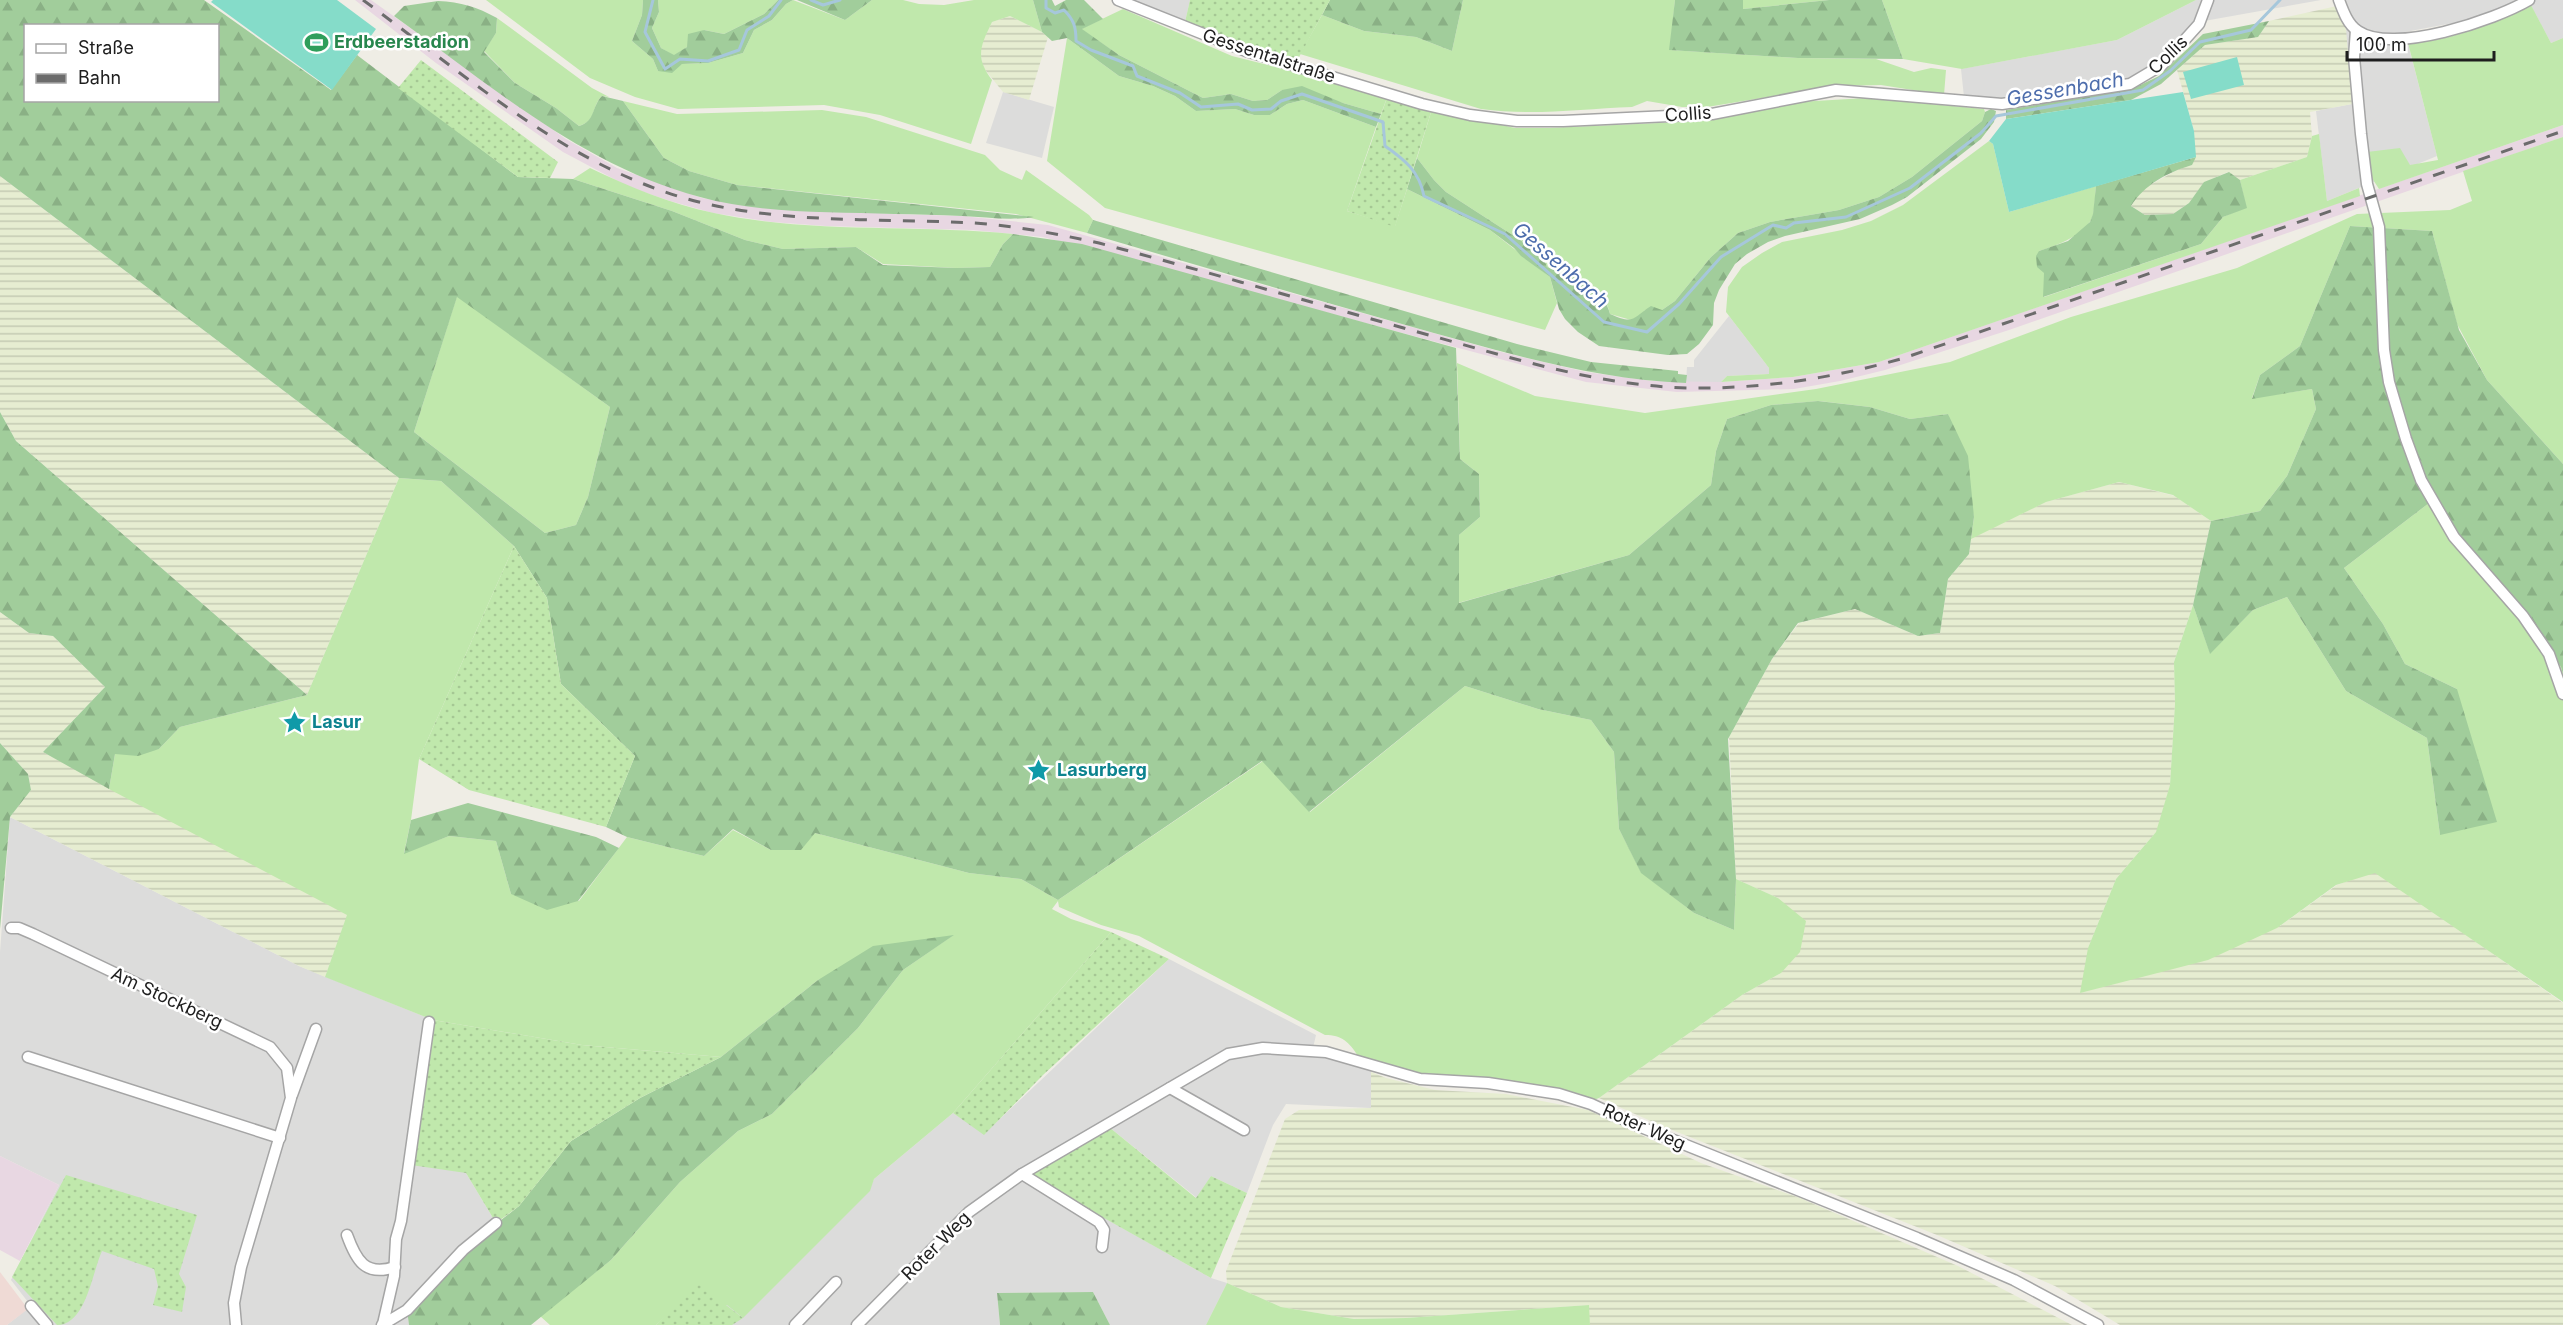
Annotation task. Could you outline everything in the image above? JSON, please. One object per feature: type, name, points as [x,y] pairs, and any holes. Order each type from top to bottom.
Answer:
[{"type":"street","name":"Gessentalstraße","points":[[1118,0],[1246,51],[1422,104]]},
{"type":"street","name":"Collis","points":[[1422,104],[1470,115],[1517,121],[1712,114],[1836,90],[2002,104],[2130,84],[2141,79],[2162,65],[2199,24],[2208,0]]},
{"type":"street","points":[[2339,0],[2349,23],[2356,30],[2367,36],[2382,39],[2422,36],[2470,25],[2508,5],[2529,0]]},
{"type":"street","points":[[2356,30],[2354,57],[2364,164],[2379,228],[2384,350],[2389,382],[2406,439],[2421,480],[2454,537],[2523,616],[2549,654],[2563,694]]},
{"type":"street","name":"Am Stockberg","points":[[11,928],[19,928],[33,934],[270,1047],[287,1068],[291,1098]]},
{"type":"street","points":[[383,1324],[395,1267],[396,1239],[401,1221],[429,1022]]},
{"type":"street","name":"Am Stockberg","points":[[236,1325],[234,1303],[241,1267],[291,1098],[316,1029]]},
{"type":"street","name":"Roter Weg","points":[[857,1325],[969,1212],[1022,1174],[1228,1054],[1263,1048],[1326,1052],[1420,1079],[1488,1083],[1559,1094],[1591,1104],[1636,1125],[1917,1238],[2014,1280],[2098,1325]]},
{"type":"street","points":[[28,1057],[280,1138]]},
{"type":"street","points":[[1170,1088],[1244,1130]]},
{"type":"street","points":[[1022,1174],[1099,1222],[1104,1230],[1102,1247]]},
{"type":"street","points":[[383,1324],[407,1310],[463,1250],[496,1224]]},
{"type":"street","points":[[347,1235],[359,1261],[365,1267],[376,1269],[395,1267]]},
{"type":"street","points":[[795,1325],[836,1282]]},
{"type":"street","points":[[32,1306],[48,1325]]},
{"type":"shaded area","name":"Erdbeerstadion","points":[[213,0],[337,0],[376,29],[332,90],[211,2]]},
{"type":"shaded area","points":[[355,0],[371,0],[566,139],[617,168],[702,198],[727,202],[892,214],[962,216],[1048,225],[1501,352],[1586,372],[1652,381],[1721,382],[1793,377],[1879,362],[2563,125],[2563,137],[2009,330],[1885,370],[1794,389],[1677,392],[1586,382],[1043,237],[973,230],[826,226],[772,222],[713,213],[670,201],[629,187],[563,152],[436,63]]},
{"type":"shaded area","points":[[1132,0],[1190,0],[1185,22]]},
{"type":"shaded area","points":[[2196,0],[2321,0],[2193,23],[2157,63],[2126,81],[2014,100],[1964,97],[1961,69],[2117,40]]},
{"type":"shaded area","points":[[2338,0],[2520,0],[2485,17],[2405,32],[2437,156],[2327,201],[2316,111],[2352,104]]},
{"type":"shaded area","points":[[2528,0],[2563,0],[2563,38],[2551,43]]},
{"type":"shaded area","points":[[2237,57],[2244,85],[2191,99],[2183,72]]},
{"type":"shaded area","points":[[1003,92],[1054,107],[1042,158],[986,143]]},
{"type":"shaded area","points":[[2183,92],[2194,131],[2196,157],[2009,212],[1993,144],[1989,141],[2006,119]]},
{"type":"shaded area","points":[[1729,316],[1769,368],[1769,374],[1727,376],[1721,382],[1686,383],[1687,367],[1694,367],[1694,360]]},
{"type":"shaded area","points":[[10,817],[299,966],[433,1020],[466,1173],[496,1223],[407,1310],[409,1325],[7,1325],[31,1306],[11,1280],[59,1185],[0,1156],[0,952]]},
{"type":"shaded area","points":[[1169,959],[1316,1035],[1312,1052],[1370,1067],[1371,1072],[1371,1108],[1286,1104],[1273,1125],[1247,1193],[1211,1176],[1197,1198],[1109,1127],[1030,1176],[1211,1278],[1227,1283],[1206,1325],[1110,1325],[1093,1292],[997,1293],[1000,1325],[656,1325],[869,1191],[874,1179],[953,1113],[984,1134]]},
{"type":"shaded area","points":[[0,1156],[59,1185],[20,1261],[0,1250]]},
{"type":"shaded area","points":[[0,1272],[28,1309],[7,1325],[0,1325]]},
{"type":"green space","points":[[0,0],[204,0],[331,90],[357,55],[518,177],[573,179],[672,211],[745,240],[783,249],[856,247],[883,265],[956,268],[990,267],[1003,244],[1013,234],[1082,244],[1456,348],[1460,459],[1479,474],[1480,517],[1459,535],[1459,603],[1629,555],[1711,485],[1716,451],[1727,419],[1771,405],[1818,401],[1870,407],[1910,419],[1948,414],[1968,456],[1974,517],[1969,554],[1948,579],[1940,633],[1918,636],[1855,609],[1798,623],[1772,659],[1728,739],[1736,879],[1734,930],[1694,913],[1641,873],[1619,829],[1614,752],[1591,720],[1538,709],[1465,686],[1309,812],[1262,761],[1058,900],[1021,879],[969,873],[815,833],[801,850],[771,850],[733,829],[704,856],[627,837],[606,827],[635,756],[561,684],[547,598],[514,546],[441,481],[399,478],[0,176]],"holes":[[[457,297],[610,407],[588,497],[576,525],[545,533],[414,432]]]},
{"type":"green space","points":[[486,0],[643,0],[642,15],[632,41],[653,59],[658,71],[682,64],[708,63],[743,53],[754,30],[772,20],[786,4],[793,0],[845,20],[872,0],[903,0],[919,4],[944,5],[974,0],[1033,0],[1042,32],[1010,16],[992,22],[982,45],[981,58],[992,80],[971,144],[880,115],[824,105],[678,109],[635,97],[590,78]]},
{"type":"green space","points":[[643,0],[658,0],[659,12],[652,28],[661,48],[674,55],[687,47],[688,34],[704,30],[724,34],[764,14],[778,0],[793,0],[786,4],[772,20],[754,30],[743,53],[708,63],[682,64],[672,73],[658,71],[653,59],[632,41],[642,15]]},
{"type":"green space","points":[[658,0],[778,0],[764,14],[724,34],[704,30],[674,56],[661,48],[652,28],[659,12]]},
{"type":"green space","points":[[797,0],[872,0],[845,20]]},
{"type":"green space","points":[[1033,0],[1052,0],[1055,6],[1066,0],[1084,0],[1103,19],[1082,29],[1119,55],[1203,98],[1231,94],[1253,101],[1267,100],[1282,90],[1302,86],[1343,103],[1381,114],[1376,127],[1303,100],[1287,104],[1270,115],[1254,115],[1235,109],[1196,111],[1175,96],[1153,86],[1119,76],[1067,38],[1052,41],[1042,32]]},
{"type":"green space","points":[[1190,0],[1330,0],[1298,59],[1245,45],[1185,22]]},
{"type":"green space","points":[[1330,0],[1463,0],[1452,51],[1416,37],[1364,31],[1322,15]]},
{"type":"green space","points":[[1463,0],[1675,0],[1670,50],[1798,58],[1876,59],[1914,72],[1931,68],[1946,70],[1944,95],[1881,85],[1835,86],[1707,107],[1682,107],[1647,101],[1632,107],[1537,112],[1500,111],[1481,109],[1300,54],[1322,15],[1364,31],[1416,37],[1452,51]]},
{"type":"green space","points":[[1675,0],[1743,0],[1743,9],[1829,0],[1882,0],[1903,59],[1798,58],[1669,50]]},
{"type":"green space","points":[[1743,0],[1829,0],[1743,9]]},
{"type":"green space","points":[[1882,0],[2196,0],[2117,40],[1962,69],[1903,59]]},
{"type":"green space","points":[[438,1],[469,6],[497,18],[496,33],[484,52],[515,83],[556,108],[579,126],[588,121],[602,96],[623,101],[664,158],[689,171],[737,185],[1034,217],[1007,219],[747,207],[700,197],[657,183],[616,165],[539,121],[394,16],[404,6]]},
{"type":"green space","points":[[2531,5],[2551,43],[2563,38],[2563,125],[2379,189],[2370,175],[2367,152],[2400,148],[2410,165],[2438,160],[2408,43],[2456,35],[2486,25]]},
{"type":"green space","points":[[2337,6],[2346,28],[2352,104],[2310,112],[2312,136],[2307,157],[2240,180],[2228,172],[2205,182],[2189,203],[2173,214],[2145,215],[2131,206],[2141,190],[2179,169],[2192,165],[2194,131],[2177,70],[2205,45],[2257,37],[2269,21]]},
{"type":"green space","points":[[1123,9],[1232,56],[1388,95],[1381,114],[1282,90],[1267,100],[1253,101],[1231,94],[1203,98],[1119,55],[1081,29]]},
{"type":"green space","points":[[1010,16],[1048,37],[1029,100],[1003,92],[982,66],[980,46],[992,22]]},
{"type":"green space","points":[[497,18],[592,88],[609,97],[602,96],[598,100],[589,120],[579,126],[556,108],[515,83],[484,51],[496,33]]},
{"type":"green space","points":[[2269,21],[2258,37],[2205,45],[2161,84],[2131,100],[2006,119],[2006,110],[2132,89],[2159,76],[2203,34]]},
{"type":"green space","points":[[1067,38],[1119,76],[1153,86],[1175,96],[1196,111],[1235,109],[1254,115],[1270,115],[1287,104],[1303,100],[1376,127],[1347,211],[1395,226],[1407,189],[1490,230],[1550,277],[1557,303],[1545,330],[1105,208],[1047,161]]},
{"type":"green space","points":[[421,60],[558,162],[550,178],[518,177],[398,88]]},
{"type":"green space","points":[[1388,95],[1432,109],[1395,227],[1347,211]]},
{"type":"green space","points":[[1866,98],[1984,109],[1985,112],[1982,121],[1912,177],[1879,197],[1839,210],[1770,222],[1738,233],[1711,257],[1675,301],[1662,310],[1645,310],[1642,315],[1631,320],[1610,314],[1602,297],[1586,284],[1547,267],[1542,254],[1446,192],[1417,158],[1432,109],[1515,128],[1549,128],[1703,121],[1798,102]]},
{"type":"green space","points":[[623,101],[677,114],[822,110],[866,117],[985,155],[1000,170],[1022,180],[1026,170],[1093,220],[1087,233],[1016,214],[737,185],[689,171],[664,158]]},
{"type":"green space","points":[[1991,109],[1996,111],[1994,122],[1981,139],[1907,197],[1860,219],[1785,236],[1768,242],[1747,254],[1735,264],[1719,290],[1714,303],[1713,325],[1699,344],[1687,354],[1668,355],[1599,346],[1578,332],[1565,319],[1559,309],[1550,277],[1490,230],[1407,189],[1417,158],[1446,192],[1542,254],[1547,267],[1576,278],[1594,290],[1607,305],[1610,314],[1624,319],[1633,319],[1651,306],[1662,310],[1675,301],[1711,257],[1738,233],[1770,222],[1839,210],[1879,197],[1912,177],[1982,121],[1985,112]]},
{"type":"green space","points":[[2319,134],[2327,201],[2359,188],[2360,196],[1879,362],[1793,377],[1721,382],[1727,376],[1769,374],[1769,368],[1726,312],[1728,287],[1742,267],[1782,242],[1842,230],[1871,221],[1903,205],[1989,141],[1993,144],[2009,212],[2096,186],[2093,215],[2085,228],[2062,242],[2039,251],[2044,273],[2044,297],[2201,244],[2223,217],[2246,207],[2240,180],[2307,157],[2312,136]]},
{"type":"green space","points":[[2563,137],[2563,464],[2487,380],[2457,324],[2432,231],[2350,226],[2300,346],[2260,375],[2252,398],[2312,389],[2316,409],[2287,476],[2260,511],[2211,521],[2173,495],[2119,482],[2046,502],[1971,539],[1974,517],[1948,414],[1910,419],[1870,407],[1819,401],[1771,405],[1727,419],[1716,451],[1711,485],[1629,555],[1458,603],[1459,535],[1480,517],[1479,474],[1460,459],[1457,363],[1535,396],[1645,413],[1816,389],[1950,362],[2071,317],[2237,268],[2357,214],[2450,210],[2472,201],[2463,171]]},
{"type":"green space","points":[[2196,157],[2192,165],[2174,171],[2150,186],[2136,198],[2131,206],[2145,215],[2173,214],[2189,203],[2204,182],[2229,172],[2240,180],[2247,208],[2223,217],[2201,244],[2043,297],[2044,273],[2037,267],[2036,256],[2039,251],[2068,241],[2090,222],[2096,186]]},
{"type":"green space","points":[[590,168],[666,200],[751,220],[825,226],[938,229],[1013,234],[1003,244],[990,267],[956,268],[883,264],[856,247],[783,249],[745,240],[672,211],[573,179]]},
{"type":"green space","points":[[0,176],[399,478],[307,695],[16,441],[0,412]]},
{"type":"green space","points":[[1093,220],[1517,344],[1591,362],[1678,371],[1678,374],[1687,375],[1686,383],[1614,376],[1543,362],[1472,344],[1087,233]]},
{"type":"green space","points":[[2350,226],[2432,231],[2459,330],[2487,380],[2563,464],[2563,674],[2561,667],[2523,613],[2476,560],[2433,500],[2344,568],[2383,624],[2405,664],[2457,689],[2497,822],[2440,835],[2427,738],[2346,691],[2287,597],[2253,610],[2210,654],[2193,605],[2211,521],[2260,511],[2287,476],[2316,409],[2312,389],[2252,399],[2260,375],[2300,346]]},
{"type":"green space","points":[[457,296],[610,407],[588,497],[576,525],[545,533],[414,432]]},
{"type":"green space","points":[[0,412],[16,441],[307,695],[180,727],[159,749],[138,756],[115,754],[109,789],[43,752],[105,687],[53,636],[29,633],[0,612]]},
{"type":"green space","points":[[399,478],[441,481],[514,546],[419,759],[404,853],[449,836],[496,841],[511,894],[579,901],[627,837],[704,856],[733,830],[771,850],[815,833],[969,873],[1021,879],[1058,900],[1263,761],[1310,812],[1465,686],[1538,709],[1591,720],[1614,752],[1619,829],[1641,872],[1694,913],[1734,930],[1736,879],[1778,898],[1806,921],[1800,952],[1781,973],[1742,995],[1599,1098],[1591,1101],[1537,1085],[1420,1076],[1358,1056],[1341,1038],[1325,1035],[1139,936],[1101,925],[1059,907],[1058,901],[1052,909],[1071,919],[1111,932],[953,1113],[874,1179],[870,1191],[743,1318],[727,1305],[668,1314],[656,1325],[550,1325],[540,1316],[611,1260],[680,1182],[738,1131],[772,1114],[858,1028],[903,970],[952,936],[818,980],[721,1057],[582,1045],[433,1020],[325,977],[347,915],[109,789],[115,754],[159,749],[180,727],[307,695]]},
{"type":"green space","points":[[2119,482],[2175,496],[2211,521],[2193,605],[2174,662],[2175,705],[2170,786],[2157,831],[2116,879],[2088,948],[2280,926],[2337,885],[2375,871],[2563,1003],[2563,1325],[2120,1325],[2055,1286],[1937,1235],[1662,1126],[1599,1098],[1742,995],[1781,973],[1778,898],[1736,879],[1729,737],[1772,659],[1799,623],[1855,609],[1918,636],[1940,633],[1948,579],[1969,554],[1971,538],[2046,502]]},
{"type":"green space","points":[[2433,500],[2523,613],[2561,667],[2563,674],[2563,1002],[2375,873],[2336,885],[2277,928],[2208,960],[2080,993],[2088,948],[2116,879],[2156,832],[2170,785],[2175,704],[2174,662],[2193,605],[2210,653],[2253,610],[2287,597],[2346,691],[2427,738],[2440,835],[2457,689],[2405,664],[2383,624],[2344,568]]},
{"type":"green space","points":[[514,546],[547,598],[561,684],[635,756],[606,827],[469,790],[419,759]]},
{"type":"green space","points":[[0,612],[29,633],[53,636],[105,687],[43,752],[348,915],[325,977],[299,966],[10,817],[31,790],[28,774],[0,743]]},
{"type":"green space","points":[[0,743],[28,774],[31,790],[10,817],[0,929]]},
{"type":"green space","points":[[468,803],[596,837],[619,848],[578,901],[547,910],[511,894],[496,841],[449,836],[404,854],[411,820]]},
{"type":"green space","points":[[1111,932],[1169,959],[1043,1075],[984,1135],[953,1113]]},
{"type":"green space","points":[[954,935],[903,970],[858,1028],[772,1114],[738,1131],[680,1182],[611,1260],[531,1325],[409,1325],[407,1310],[463,1250],[519,1206],[571,1141],[640,1098],[721,1057],[818,980],[873,946]]},
{"type":"green space","points":[[433,1020],[582,1045],[721,1057],[640,1098],[571,1141],[519,1206],[496,1223],[466,1173],[411,1165]]},
{"type":"green space","points":[[1371,1072],[1435,1090],[1506,1094],[1588,1110],[1701,1163],[1800,1198],[1958,1266],[2072,1325],[1590,1325],[1588,1305],[1406,1318],[1354,1319],[1281,1307],[1227,1283],[1226,1271],[1285,1119],[1299,1110],[1371,1108]]},
{"type":"green space","points":[[1109,1127],[1196,1198],[1211,1176],[1247,1193],[1211,1278],[1029,1176]]},
{"type":"green space","points":[[66,1175],[197,1215],[179,1274],[186,1287],[182,1312],[153,1305],[158,1286],[154,1269],[102,1251],[87,1296],[75,1317],[67,1323],[57,1325],[12,1277]]},
{"type":"green space","points":[[697,1283],[743,1318],[732,1325],[656,1325]]},
{"type":"green space","points":[[1227,1283],[1281,1307],[1354,1319],[1406,1318],[1589,1305],[1590,1325],[1206,1325]]},
{"type":"green space","points":[[1093,1292],[1110,1325],[1000,1325],[997,1293]]},
{"type":"waterway","name":"Gessenbach","points":[[653,0],[645,32],[665,69],[680,59],[708,61],[739,50],[747,30],[769,16],[781,0]]},
{"type":"waterway","name":"Gessenbach","points":[[811,0],[823,5],[840,0]]},
{"type":"waterway","name":"Gessenbach","points":[[1046,0],[1046,8],[1055,13],[1064,10],[1070,17],[1075,28],[1076,41],[1091,50],[1133,66],[1137,76],[1180,93],[1201,107],[1238,104],[1252,110],[1271,109],[1281,101],[1302,94],[1383,122],[1385,146],[1399,156],[1415,173],[1424,196],[1505,234],[1604,322],[1647,332],[1679,304],[1721,257],[1773,225],[1786,228],[1794,223],[1846,217],[1910,188],[1981,133],[1996,116],[2143,90],[2170,71],[2200,42],[2251,30],[2280,0]]},
{"type":"railway","points":[[363,0],[481,89],[564,144],[607,168],[652,187],[699,202],[767,214],[836,219],[974,223],[1052,234],[1141,254],[1530,363],[1624,382],[1689,388],[1744,387],[1798,381],[1825,377],[1904,358],[2563,131]]},
{"type":"place","name":"Erdbeerstadion","points":[[316,42]]},
{"type":"place","name":"Lasur","points":[[294,722]]},
{"type":"place","name":"Lasurberg","points":[[1039,770]]}]
